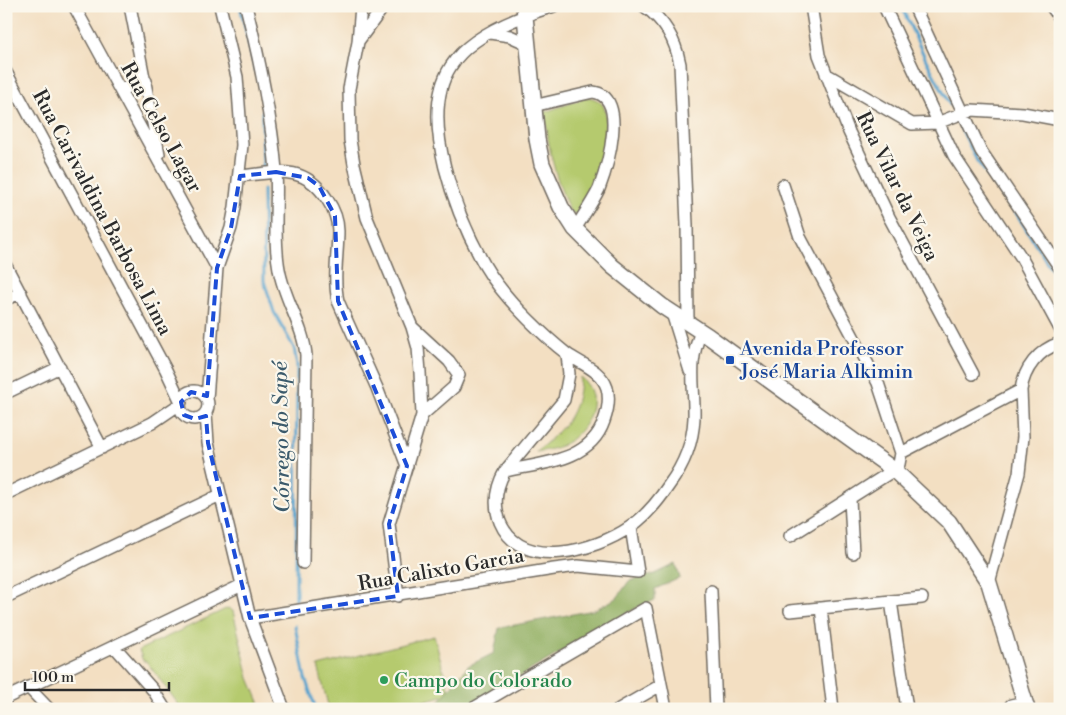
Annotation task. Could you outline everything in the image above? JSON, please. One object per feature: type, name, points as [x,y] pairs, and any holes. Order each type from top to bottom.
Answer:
[{"type":"street","name":"Rua Celso Lagar","points":[[74,6],[160,160],[217,268]]},
{"type":"street","points":[[130,6],[160,160]]},
{"type":"street","points":[[220,6],[237,77],[241,115],[240,176],[231,228],[217,268],[206,413],[208,443],[250,618],[284,709]]},
{"type":"street","points":[[246,6],[269,108],[276,172],[278,268],[286,295],[304,338],[306,355],[303,563]]},
{"type":"street","points":[[361,6],[358,42],[349,89],[350,140],[367,218],[412,327],[418,348],[422,415],[389,524],[398,596]]},
{"type":"street","points":[[358,42],[384,6]]},
{"type":"street","points":[[505,471],[568,457],[582,450],[598,434],[608,410],[606,386],[592,368],[568,354],[528,319],[486,267],[464,226],[442,153],[437,130],[437,101],[445,77],[459,56],[490,32],[525,11],[554,6]]},
{"type":"street","points":[[644,6],[660,19],[669,32],[676,45],[680,64],[687,225],[688,323]]},
{"type":"street","name":"Rua Vilar da Veiga","points":[[811,6],[815,39],[826,74],[849,132],[889,216],[973,374]]},
{"type":"street","points":[[884,6],[937,122],[968,179],[1021,257],[1060,330]]},
{"type":"street","points":[[914,6],[985,158],[1060,268]]},
{"type":"street","points":[[1051,6],[1060,18]]},
{"type":"street","points":[[525,11],[533,106],[542,164],[561,206],[575,229],[612,266],[672,313],[894,470],[949,522],[989,583],[1021,705]]},
{"type":"street","points":[[490,32],[510,36],[528,44]]},
{"type":"street","name":"Rua Carivaldina Barbosa Lima","points":[[6,72],[166,370],[208,443]]},
{"type":"street","points":[[826,74],[904,120],[922,125],[937,122],[963,111],[996,110],[1060,120]]},
{"type":"street","points":[[120,90],[146,81]]},
{"type":"street","points":[[533,106],[593,92],[602,94],[607,98],[611,108],[613,132],[605,171],[589,208],[575,229]]},
{"type":"street","points":[[240,176],[276,172],[298,174],[314,181],[329,202],[336,216],[338,229],[336,289],[338,300],[377,388],[407,466]]},
{"type":"street","points":[[783,185],[800,237],[878,383],[901,453],[899,464],[894,470],[850,500],[790,536]]},
{"type":"street","points":[[6,266],[102,448]]},
{"type":"street","points":[[6,300],[21,292]]},
{"type":"street","points":[[568,354],[569,374],[564,400],[505,471],[497,487],[496,509],[504,530],[522,548],[546,552],[583,548],[607,541],[631,526],[659,499],[684,458],[689,446],[694,418],[691,375],[672,313]]},
{"type":"street","points":[[412,327],[448,361],[459,375],[454,387],[422,415]]},
{"type":"street","points":[[691,375],[696,344],[701,332]]},
{"type":"street","points":[[989,583],[1019,473],[1023,437],[1022,390],[1025,374],[1035,359],[1060,343]]},
{"type":"street","points":[[187,404],[210,356]]},
{"type":"street","points":[[6,393],[60,367]]},
{"type":"street","points":[[901,453],[1022,390]]},
{"type":"street","points":[[6,494],[152,423],[202,394],[207,399]]},
{"type":"street","points":[[187,404],[206,413]]},
{"type":"street","points":[[6,597],[220,495]]},
{"type":"street","points":[[850,500],[853,552]]},
{"type":"street","name":"Rua Calixto Garcia","points":[[250,618],[398,596],[533,571],[578,566],[638,572],[631,526]]},
{"type":"street","points":[[6,698],[242,585]]},
{"type":"street","points":[[711,591],[716,709]]},
{"type":"street","points":[[790,611],[922,598]]},
{"type":"street","points":[[891,601],[907,709]]},
{"type":"street","points":[[472,709],[646,608],[666,709]]},
{"type":"street","points":[[821,608],[833,709]]},
{"type":"street","points":[[114,646],[153,690],[165,709]]},
{"type":"street","points":[[619,709],[662,685]]},
{"type":"street","points":[[28,688],[49,709]]},
{"type":"highlighted area","points":[[276,172],[308,178],[319,186],[335,216],[338,301],[407,466],[389,524],[398,596],[250,618],[208,443],[206,416],[195,419],[184,415],[181,402],[191,392],[207,396],[217,268],[231,228],[240,176]]},
{"type":"green space","points":[[588,97],[597,100],[604,107],[606,130],[594,180],[582,207],[576,214],[570,212],[556,175],[550,151],[545,112]]},
{"type":"green space","points":[[580,377],[587,385],[591,394],[591,412],[587,421],[574,437],[563,445],[536,452],[568,420],[576,402]]},
{"type":"green space","points":[[676,564],[680,578],[655,589],[655,600],[640,606],[464,709],[433,709],[468,666],[494,653],[499,628],[594,610],[617,598],[629,581],[655,574]]},
{"type":"green space","points":[[228,608],[233,611],[249,678],[262,709],[182,709],[146,661],[143,661],[139,650]]},
{"type":"green space","name":"Campo do Colorado","points":[[434,636],[450,694],[394,709],[329,709],[318,666]]},
{"type":"waterway","name":"Córrego do Sapé","points":[[240,6],[255,70]]},
{"type":"waterway","points":[[901,6],[926,60],[950,105]]},
{"type":"waterway","name":"Córrego do Sapé","points":[[263,167],[262,113],[264,108]]},
{"type":"waterway","points":[[959,124],[977,161],[1011,205],[1060,283]]},
{"type":"waterway","name":"Córrego do Sapé","points":[[263,190],[264,281],[274,312],[294,348],[297,365],[296,600]]},
{"type":"waterway","name":"Córrego do Sapé","points":[[295,626],[305,678],[316,709]]},
{"type":"place","name":"Avenida Professor José Maria Alkimin","points":[[730,360]]},
{"type":"place","name":"Campo do Colorado","points":[[384,680]]}]
